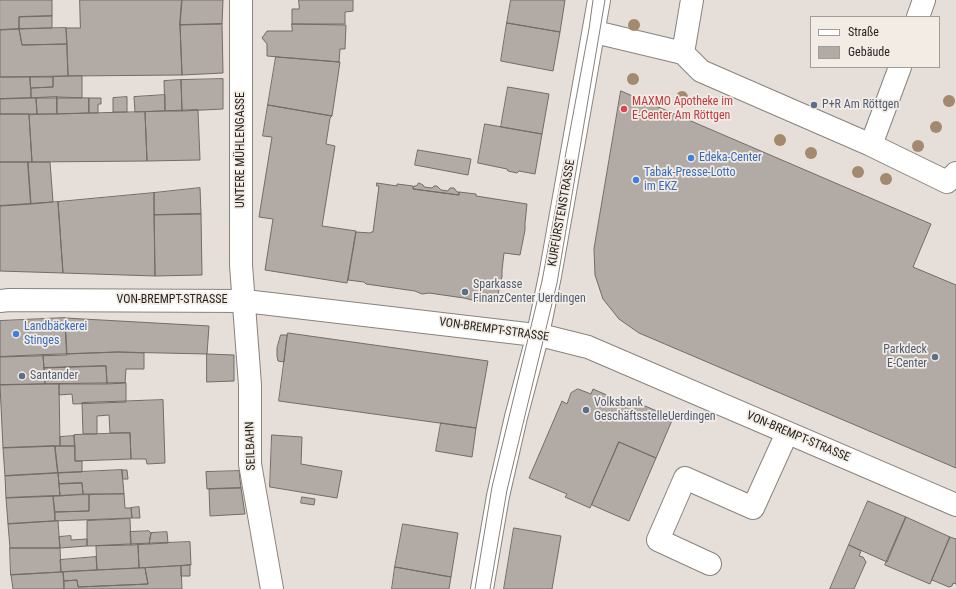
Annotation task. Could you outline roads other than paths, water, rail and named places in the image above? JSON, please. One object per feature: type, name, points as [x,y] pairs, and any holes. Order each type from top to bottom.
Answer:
[{"type":"street","name":"UNTERE MÜHLENGASSE","points":[[241,0],[241,265],[245,301]]},
{"type":"street","name":"KURFÜRSTENSTRASSE","points":[[482,589],[498,496],[516,417],[538,334],[550,276],[595,32],[599,0]]},
{"type":"street","points":[[682,54],[692,0]]},
{"type":"street","points":[[918,16],[924,0]]},
{"type":"street","points":[[595,32],[682,54],[701,71],[871,145],[952,177]]},
{"type":"street","points":[[871,145],[900,68]]},
{"type":"street","name":"VON-BREMPT-STRASSE","points":[[5,300],[245,301],[538,334],[588,347],[956,505]]},
{"type":"street","name":"SEILBAHN","points":[[245,301],[250,385],[250,464],[272,589]]},
{"type":"street","points":[[710,564],[658,540],[685,478],[748,506],[781,430]]},
{"type":"tram line","points":[[475,589],[492,487],[542,281],[589,29],[593,0]]},
{"type":"tram line","points":[[490,589],[507,490],[557,283],[605,0]]},
{"type":"place","name":"P+R Am Röttgen","points":[[814,105]]},
{"type":"place","name":"MAXMO Apotheke im E-Center Am Röttgen","points":[[624,109]]},
{"type":"place","name":"Edeka-Center","points":[[691,158]]},
{"type":"place","name":"Tabak-Presse-Lotto im EKZ","points":[[636,180]]},
{"type":"place","name":"Sparkasse FinanzCenter Uerdingen","points":[[465,292]]},
{"type":"place","name":"Landbäckerei Stinges","points":[[16,334]]},
{"type":"place","name":"Parkdeck E-Center","points":[[935,357]]},
{"type":"place","name":"Santander","points":[[22,376]]},
{"type":"place","name":"Volksbank GeschäftsstelleUerdingen","points":[[586,410]]}]
